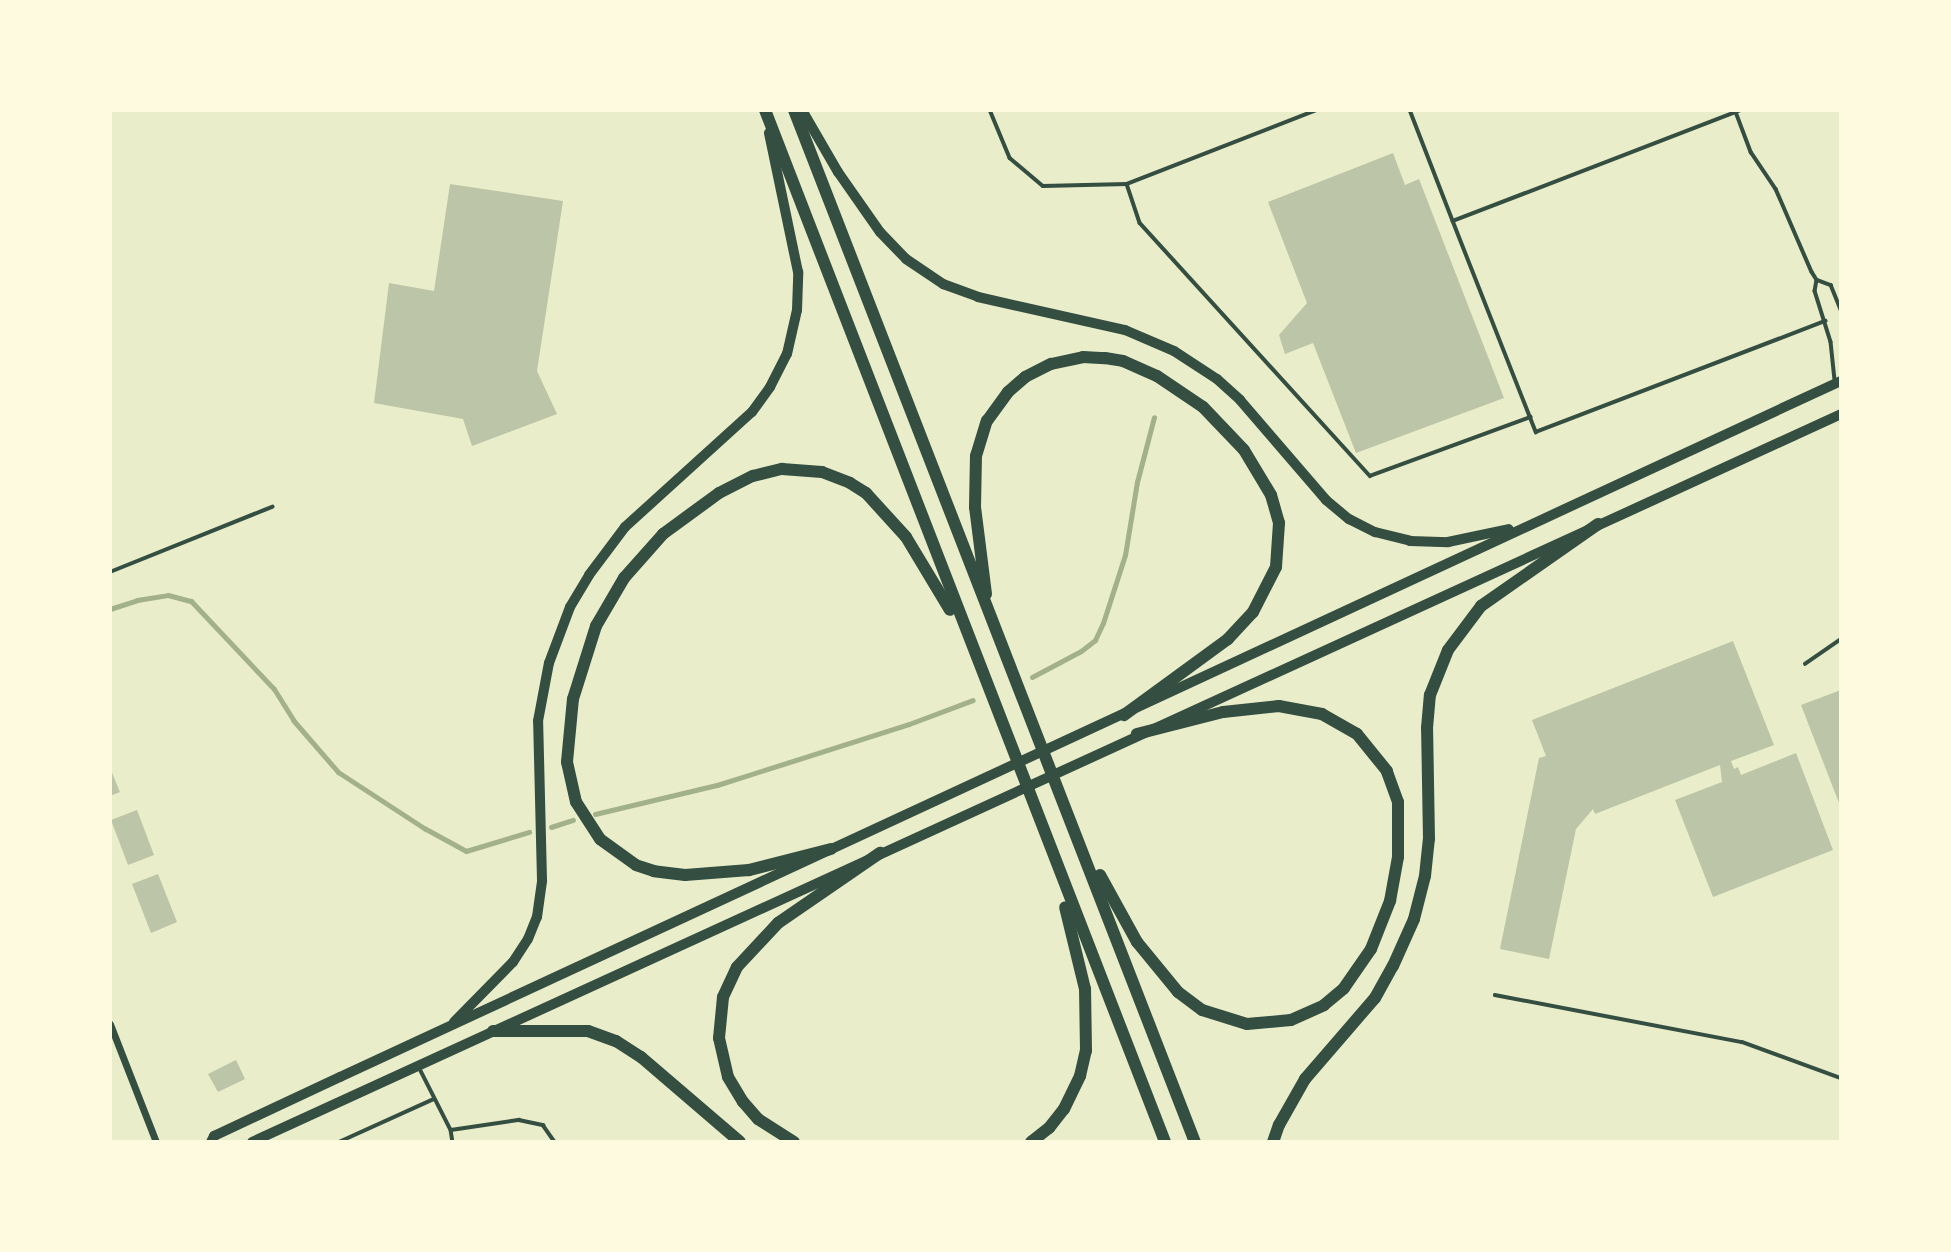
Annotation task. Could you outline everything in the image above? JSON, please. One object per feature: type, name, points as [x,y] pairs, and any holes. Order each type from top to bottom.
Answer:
[{"type":"highway","points":[[764,110],[1055,866],[1165,1142]]},
{"type":"highway","points":[[794,110],[989,618],[1079,836],[1195,1142]]},
{"type":"highway","points":[[989,618],[975,507],[976,456],[987,421],[1008,392],[1048,365],[1091,357],[1124,361],[1186,394],[1225,427],[1258,471],[1277,516],[1279,553],[1263,596],[1244,623],[1212,652],[1124,715]]},
{"type":"highway","points":[[831,849],[749,870],[685,875],[654,871],[636,865],[600,839],[583,815],[574,795],[568,770],[568,743],[573,699],[582,662],[612,597],[636,564],[663,534],[704,502],[754,476],[782,469],[808,470],[850,483],[887,514],[906,537],[967,636]]},
{"type":"highway","points":[[1273,1142],[1279,1125],[1305,1079],[1375,998],[1394,966],[1414,919],[1425,876],[1430,839],[1427,728],[1430,695],[1448,650],[1481,606],[1598,524]]},
{"type":"highway","points":[[1079,836],[1143,951],[1178,992],[1202,1010],[1247,1024],[1291,1020],[1324,1005],[1344,988],[1362,965],[1388,908],[1395,879],[1400,835],[1400,817],[1393,785],[1368,744],[1341,724],[1293,706],[1241,709],[1137,734]]},
{"type":"highway","points":[[794,1142],[758,1119],[743,1102],[728,1077],[719,1038],[719,1018],[725,990],[750,951],[778,923],[880,853]]},
{"type":"highway","points":[[1031,1142],[1049,1128],[1075,1090],[1084,1062],[1088,1030],[1085,989],[1055,866]]},
{"type":"highway","points":[[493,1031],[587,1031],[616,1041],[641,1056],[740,1142]]},
{"type":"main road","points":[[450,1026],[513,962],[528,939],[537,917],[542,880],[538,721],[549,663],[567,613],[589,575],[625,527],[752,412],[770,387],[789,347],[797,310],[798,265],[764,110]]},
{"type":"main road","points":[[802,110],[871,220],[912,264],[943,284],[978,297],[1104,324],[1174,351],[1229,389],[1321,495],[1349,519],[1382,535],[1429,542],[1448,542],[1528,524]]},
{"type":"main road","points":[[211,1142],[214,1136],[1838,382]]},
{"type":"main road","points":[[252,1142],[1137,734],[1841,414]]},
{"type":"street","points":[[110,1024],[156,1142]]},
{"type":"lane","points":[[989,110],[1010,158],[1043,186],[1127,184],[1317,110]]},
{"type":"lane","points":[[1410,110],[1536,432],[1825,321]]},
{"type":"lane","points":[[1453,221],[1737,111],[1751,152],[1776,189],[1817,280],[1815,290],[1825,321],[1838,382]]},
{"type":"lane","points":[[1127,184],[1140,223],[1370,476],[1530,417]]},
{"type":"lane","points":[[1817,280],[1831,285],[1841,310]]},
{"type":"lane","points":[[110,572],[272,507]]},
{"type":"lane","points":[[1805,664],[1841,639]]},
{"type":"lane","points":[[1495,995],[1742,1042],[1841,1078]]},
{"type":"lane","points":[[418,1065],[451,1130],[453,1142]]},
{"type":"lane","points":[[339,1142],[434,1099]]},
{"type":"lane","points":[[451,1130],[519,1120],[543,1125],[555,1142]]},
{"type":"building","points":[[1393,153],[1405,185],[1419,179],[1504,398],[1356,453],[1313,343],[1285,354],[1279,335],[1307,303],[1268,202]]},
{"type":"building","points":[[450,184],[563,201],[537,371],[557,414],[472,446],[463,419],[374,403],[389,283],[434,291]]},
{"type":"building","points":[[1733,641],[1774,745],[1731,761],[1734,769],[1738,767],[1741,775],[1796,753],[1833,850],[1713,897],[1675,800],[1722,782],[1720,765],[1595,814],[1593,809],[1576,829],[1549,959],[1500,949],[1539,758],[1546,756],[1532,720]]},
{"type":"building","points":[[1841,690],[1841,808],[1801,705]]},
{"type":"building","points":[[110,768],[120,792],[110,796]]},
{"type":"building","points":[[137,810],[154,855],[128,865],[111,820]]},
{"type":"building","points":[[158,874],[177,922],[151,933],[132,884]]},
{"type":"building","points":[[236,1060],[245,1079],[218,1092],[208,1074]]},
{"type":"waterway","points":[[1032,677],[1081,651],[1095,640],[1103,623],[1125,555],[1137,482],[1154,417]]},
{"type":"waterway","points":[[110,609],[137,600],[168,595],[191,601],[274,689],[293,720],[338,772],[424,828],[466,851],[529,832]]},
{"type":"waterway","points":[[595,814],[717,785],[909,724],[973,700]]},
{"type":"waterway","points":[[551,827],[573,820]]}]
